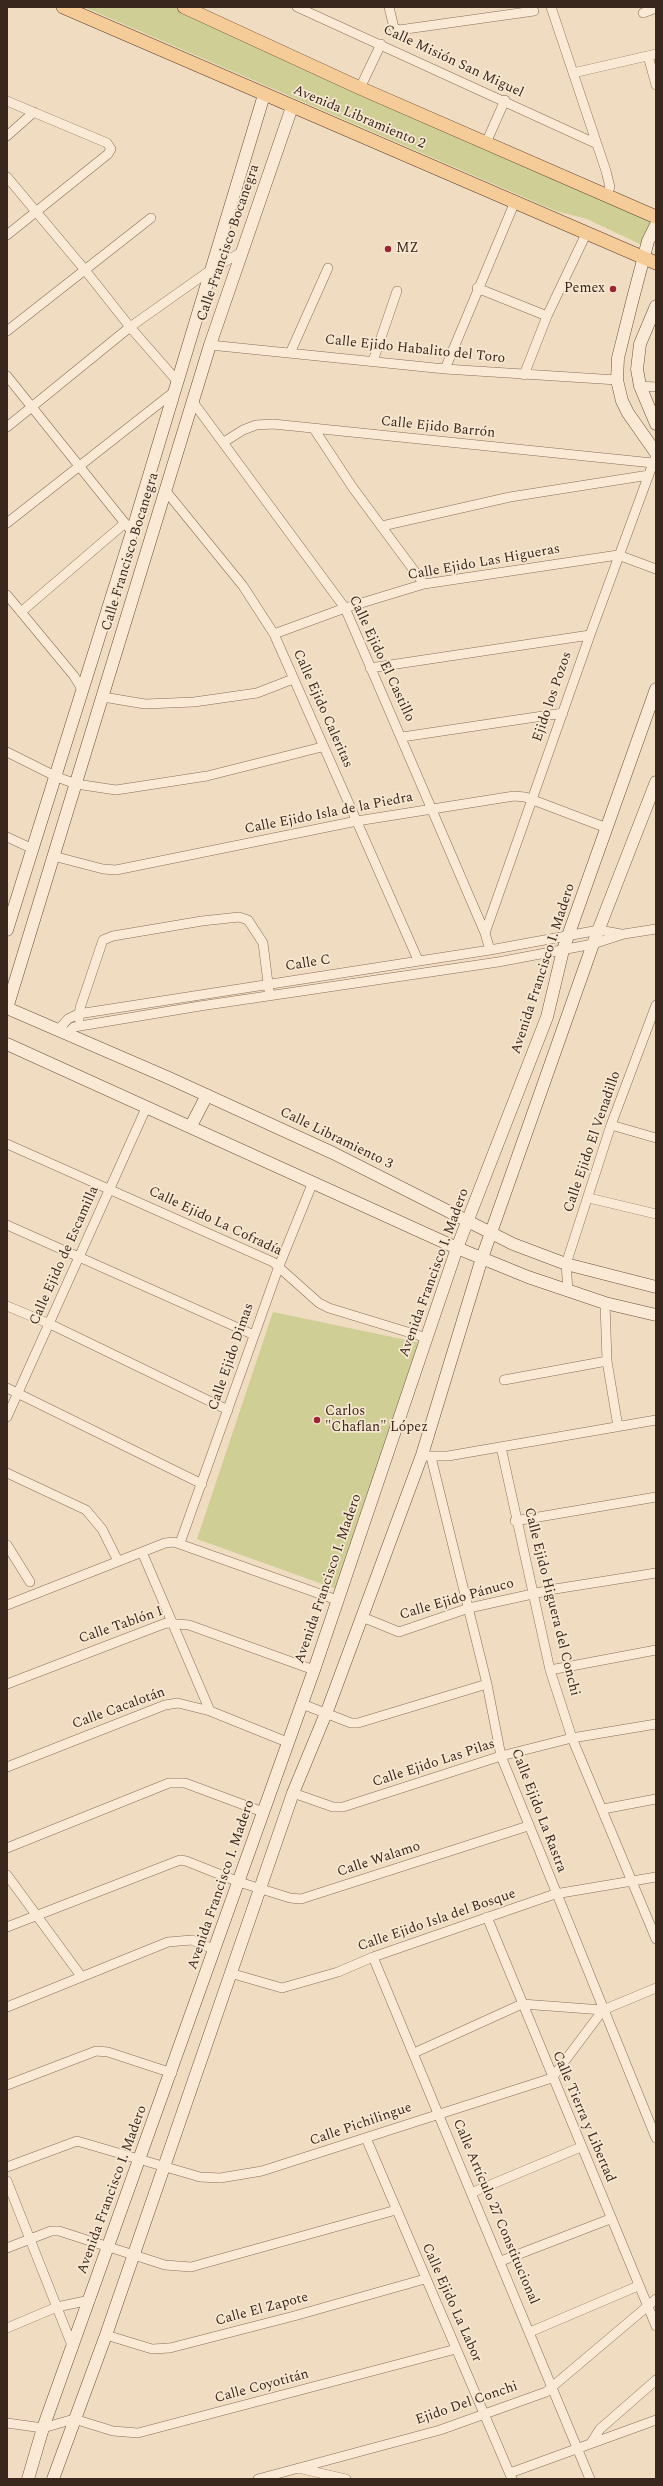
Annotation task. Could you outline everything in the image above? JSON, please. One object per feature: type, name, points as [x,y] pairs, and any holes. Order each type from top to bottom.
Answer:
[{"type":"main road","name":"Avenida Libramiento 2","points":[[62,7],[514,204],[656,263]]},
{"type":"main road","name":"Avenida Libramiento 2","points":[[192,9],[360,88],[656,217]]},
{"type":"street","name":"Calle Misión San Miguel","points":[[297,7],[505,100],[597,144]]},
{"type":"street","points":[[389,7],[394,28],[399,30],[508,10],[534,11]]},
{"type":"street","points":[[552,7],[610,187],[606,196]]},
{"type":"street","points":[[643,12],[656,8]]},
{"type":"street","points":[[360,88],[381,44]]},
{"type":"street","points":[[573,73],[652,55],[656,85]]},
{"type":"street","name":"Calle Francisco Bocanegra","points":[[8,924],[57,777],[129,527],[177,386],[264,95]]},
{"type":"street","points":[[486,143],[505,100]]},
{"type":"street","points":[[7,101],[107,143],[111,149],[108,154],[7,235]]},
{"type":"street","name":"Calle Francisco Bocanegra","points":[[7,1008],[210,345],[240,253],[292,107]]},
{"type":"street","points":[[7,136],[34,112]]},
{"type":"street","points":[[7,177],[85,270],[177,386],[7,523]]},
{"type":"street","points":[[445,369],[477,288],[514,204]]},
{"type":"street","points":[[7,331],[151,218]]},
{"type":"street","points":[[655,457],[628,413],[622,400],[617,380],[622,341],[648,241],[656,225]]},
{"type":"street","points":[[524,374],[547,316],[586,234]]},
{"type":"street","points":[[7,426],[130,327],[212,269],[240,253]]},
{"type":"street","points":[[291,352],[328,268]]},
{"type":"street","points":[[477,288],[547,316]]},
{"type":"street","points":[[373,361],[397,291]]},
{"type":"street","points":[[656,306],[640,344],[636,370],[640,386],[656,424]]},
{"type":"street","name":"Calle Ejido Habalito del Toro","points":[[210,345],[291,352],[445,369],[617,380]]},
{"type":"street","points":[[7,376],[129,527],[21,612]]},
{"type":"street","points":[[640,386],[656,387]]},
{"type":"street","name":"Calle Ejido El Castillo","points":[[192,402],[224,442],[345,608],[433,809],[485,934]]},
{"type":"street","name":"Calle Ejido Barrón","points":[[224,442],[243,430],[256,425],[273,424],[314,429],[655,457]]},
{"type":"street","points":[[314,429],[353,488],[424,584]]},
{"type":"street","name":"Ejido los Pozos","points":[[485,934],[618,555],[655,457]]},
{"type":"street","points":[[382,526],[510,497],[649,475]]},
{"type":"street","name":"Calle Ejido Caleritas","points":[[165,490],[243,586],[274,634],[322,747],[357,821],[418,960]]},
{"type":"street","name":"Calle Ejido Las Higueras","points":[[274,634],[345,608],[424,584],[618,555],[656,569]]},
{"type":"street","points":[[7,595],[74,676],[83,691]]},
{"type":"street","points":[[370,668],[590,635]]},
{"type":"street","points":[[103,697],[145,704],[194,702],[256,693],[293,679]]},
{"type":"street","name":"Avenida Francisco I. Madero","points":[[28,2479],[43,2428],[73,2348],[139,2160],[172,2073],[287,1742],[314,1670],[457,1248],[547,1017],[563,950],[569,937],[656,689]]},
{"type":"street","points":[[402,737],[563,713]]},
{"type":"street","points":[[7,752],[57,777],[76,784],[103,789],[128,790],[207,776],[322,747]]},
{"type":"street","points":[[54,2479],[74,2419],[106,2335],[163,2166],[293,1793],[327,1712],[362,1617],[427,1456],[490,1233],[593,944],[656,782]]},
{"type":"street","name":"Calle Ejido Isla de la Piedra","points":[[53,856],[102,869],[116,870],[357,821],[514,796],[525,796],[607,828]]},
{"type":"street","points":[[7,838],[33,849]]},
{"type":"street","points":[[79,1026],[78,1014],[103,940],[113,936],[202,921],[239,917],[248,920],[263,943],[270,995]]},
{"type":"street","points":[[599,930],[624,934],[656,929]]},
{"type":"street","name":"Calle C","points":[[63,1032],[68,1019],[78,1014],[490,950],[569,937],[599,930]]},
{"type":"street","points":[[485,934],[490,950]]},
{"type":"street","name":"Calle C","points":[[63,1032],[79,1026],[563,950],[593,944],[624,934]]},
{"type":"street","points":[[389,965],[393,977]]},
{"type":"street","name":"Calle Ejido El Venadillo","points":[[568,1290],[566,1264],[589,1198],[611,1125],[656,1005]]},
{"type":"street","name":"Calle Libramiento 3","points":[[7,1008],[207,1095],[333,1153],[490,1233],[566,1264],[656,1287]]},
{"type":"street","points":[[7,1044],[147,1106],[457,1248],[605,1303],[656,1315]]},
{"type":"street","points":[[190,1126],[207,1095]]},
{"type":"street","name":"Calle Ejido de Escamilla","points":[[7,1417],[111,1189],[147,1106]]},
{"type":"street","points":[[611,1125],[656,1138]]},
{"type":"street","name":"Calle Ejido La Cofradía","points":[[7,1144],[111,1189],[279,1266],[319,1303],[329,1308],[427,1338]]},
{"type":"street","name":"Calle Ejido Dimas","points":[[180,1543],[279,1266],[313,1182]]},
{"type":"street","points":[[589,1198],[656,1214]]},
{"type":"street","points":[[7,1225],[254,1335]]},
{"type":"street","points":[[605,1303],[608,1361],[618,1427]]},
{"type":"street","points":[[7,1306],[50,1324],[228,1410]]},
{"type":"street","points":[[504,1380],[608,1361]]},
{"type":"street","points":[[7,1388],[202,1484]]},
{"type":"street","points":[[427,1456],[448,1456],[656,1420]]},
{"type":"street","name":"Calle Ejido Higuera del Conchi","points":[[501,1447],[515,1521],[550,1670],[572,1738],[603,1808],[656,1939]]},
{"type":"street","name":"Calle Ejido La Rastra","points":[[427,1456],[469,1608],[487,1684],[501,1756],[555,1894],[656,2138]]},
{"type":"street","points":[[9,1476],[86,1510],[102,1528],[118,1561]]},
{"type":"street","points":[[515,1521],[656,1497]]},
{"type":"street","points":[[7,1605],[166,1543],[180,1543],[337,1600]]},
{"type":"street","points":[[7,1545],[11,1558],[30,1582]]},
{"type":"street","points":[[142,1552],[210,1711]]},
{"type":"street","name":"Calle Ejido Pánuco","points":[[362,1617],[399,1632],[469,1608],[533,1594],[656,1573]]},
{"type":"street","name":"Calle Tablón I","points":[[7,1684],[166,1622],[189,1625],[314,1670]]},
{"type":"street","points":[[550,1670],[656,1650]]},
{"type":"street","points":[[302,1704],[327,1712],[351,1723],[358,1723],[487,1684]]},
{"type":"street","name":"Calle Cacalotán","points":[[7,1767],[165,1704],[188,1705],[210,1711],[287,1742]]},
{"type":"street","name":"Calle Ejido Las Pilas","points":[[293,1793],[333,1807],[343,1807],[501,1756],[572,1738],[656,1724]]},
{"type":"street","points":[[7,1848],[169,1783],[185,1783],[263,1812]]},
{"type":"street","points":[[603,1808],[656,1799]]},
{"type":"street","name":"Calle Walamo","points":[[7,1927],[180,1860],[239,1882],[290,1898],[312,1896],[528,1826]]},
{"type":"street","points":[[7,1875],[81,1976]]},
{"type":"street","name":"Calle Ejido Isla del Bosque","points":[[230,1973],[271,1987],[282,1988],[338,1972],[373,1957],[555,1894],[656,1877]]},
{"type":"street","name":"Calle Tierra y Libertad","points":[[487,1917],[610,2219],[656,2326]]},
{"type":"street","points":[[7,2007],[81,1976],[179,1940],[192,1940],[215,1950]]},
{"type":"street","name":"Calle Artículo 27 Constitucional","points":[[373,1957],[471,2193],[501,2261],[590,2479]]},
{"type":"street","points":[[414,2053],[522,2004],[603,2010],[656,1988]]},
{"type":"street","points":[[552,2078],[603,2010]]},
{"type":"street","points":[[7,2085],[96,2051],[108,2052],[172,2073]]},
{"type":"street","name":"Calle Pichilingue","points":[[7,2167],[77,2141],[139,2160],[209,2178],[241,2176],[318,2155],[439,2113],[552,2078]]},
{"type":"street","name":"Calle Ejido La Labor","points":[[366,2138],[425,2279],[485,2413],[511,2476]]},
{"type":"street","points":[[471,2193],[581,2147]]},
{"type":"street","points":[[7,2181],[73,2348]]},
{"type":"street","points":[[7,2248],[30,2239],[59,2231],[165,2265],[191,2266],[396,2210]]},
{"type":"street","points":[[501,2261],[610,2219]]},
{"type":"street","name":"Calle El Zapote","points":[[106,2335],[152,2349],[170,2348],[294,2316],[425,2279]]},
{"type":"street","points":[[530,2332],[638,2286]]},
{"type":"street","name":"Ejido Del Conchi","points":[[258,2479],[440,2430],[553,2388],[656,2299]]},
{"type":"street","points":[[7,2328],[57,2307],[90,2300]]},
{"type":"street","name":"Calle Coyotitán","points":[[74,2419],[113,2431],[138,2433],[456,2349]]},
{"type":"street","points":[[591,2443],[600,2428],[656,2380]]},
{"type":"street","points":[[7,2422],[43,2428],[74,2419]]},
{"type":"street","points":[[511,2476],[591,2443],[656,2420]]},
{"type":"street","points":[[298,2468],[346,2479]]},
{"type":"green space","points":[[84,7],[176,7],[586,191],[651,222],[642,245],[587,219],[556,211]]},
{"type":"green space","points":[[273,1312],[421,1343],[336,1589],[197,1539]]},
{"type":"place","name":"MZ","points":[[388,249]]},
{"type":"place","name":"Pemex","points":[[613,289]]},
{"type":"place","name":"Carlos \"Chaflan\" López","points":[[317,1420]]}]
